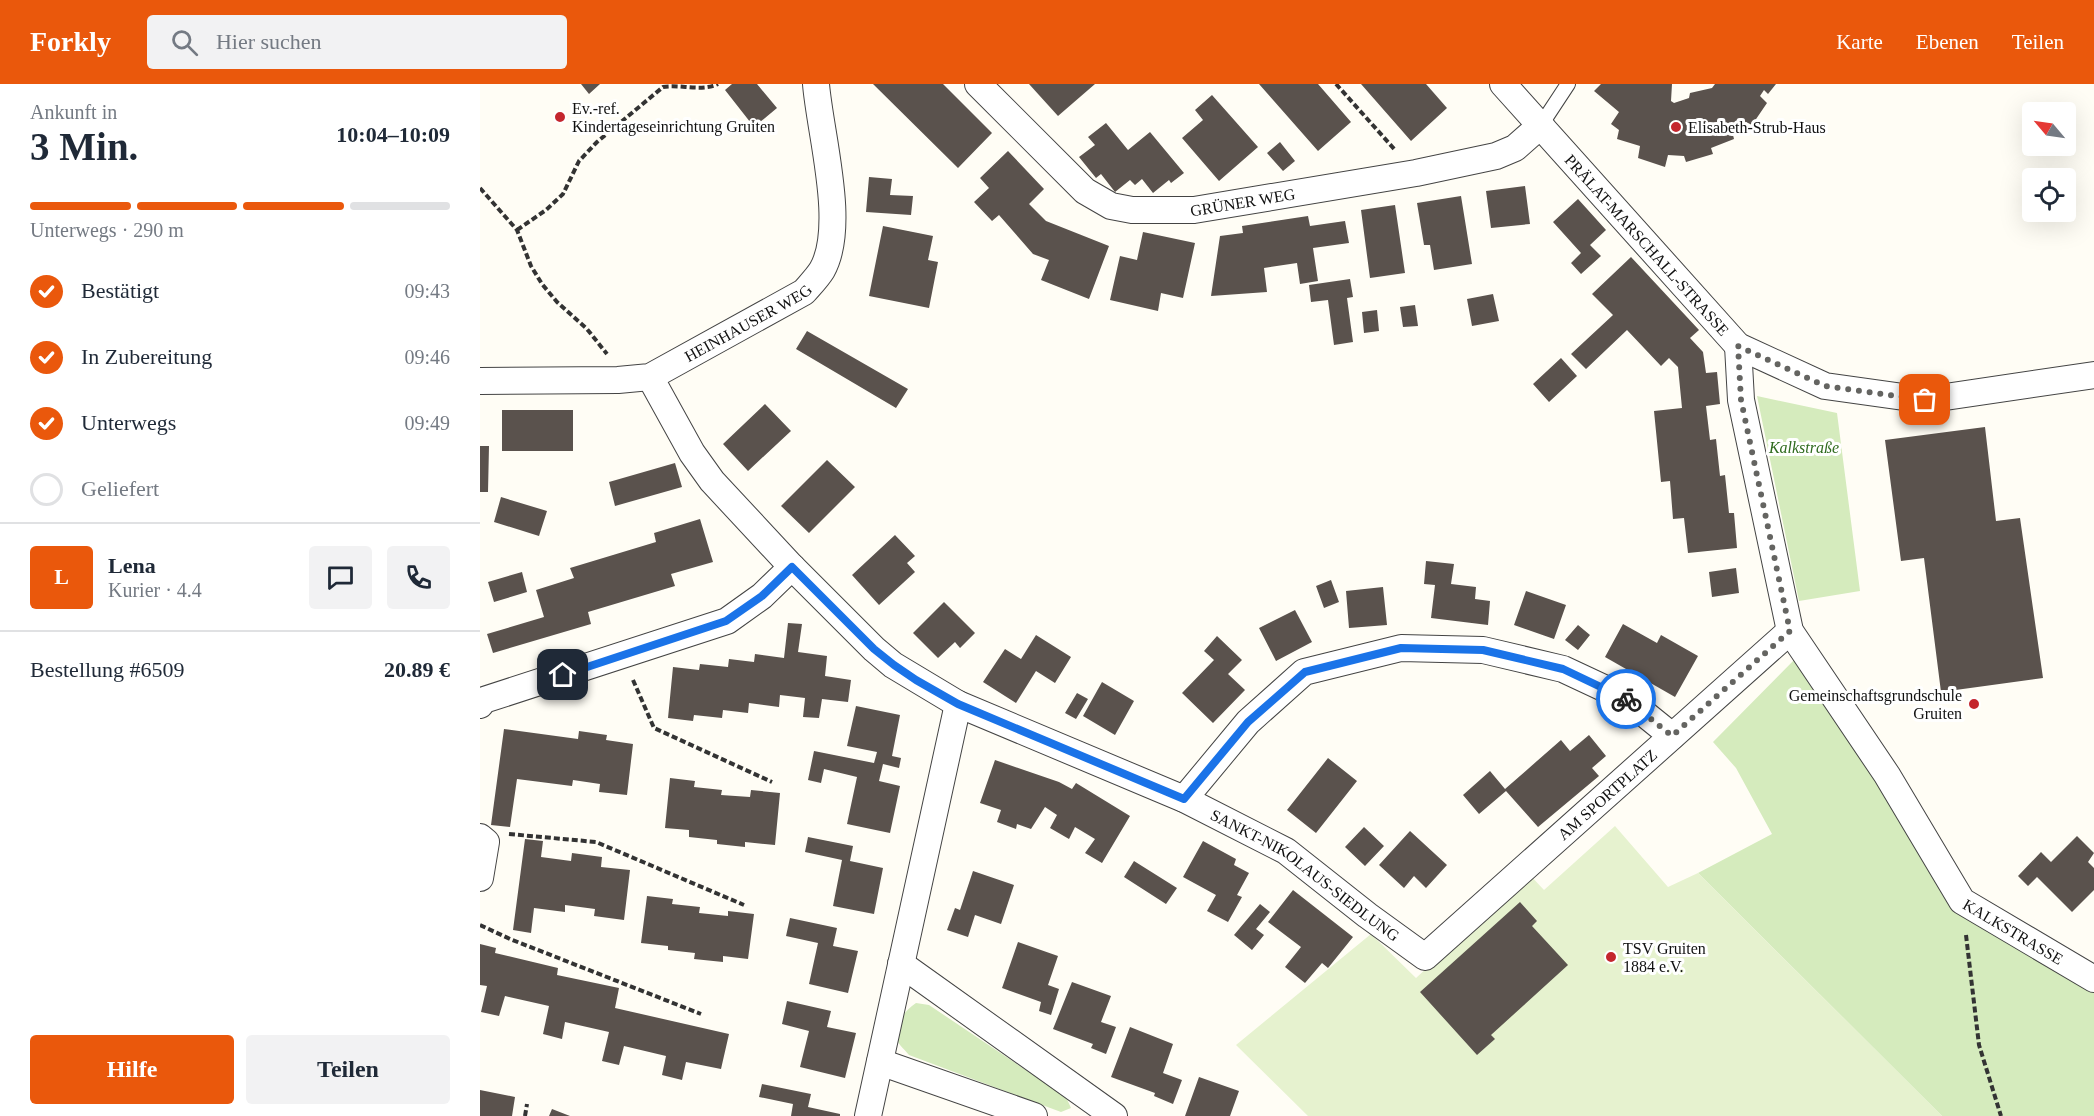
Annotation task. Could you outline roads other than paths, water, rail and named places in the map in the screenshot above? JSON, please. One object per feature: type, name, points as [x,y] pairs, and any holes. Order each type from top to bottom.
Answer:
[{"type":"street","name":"HEINHAUSER WEG","points":[[480,381],[618,380],[650,377],[804,292],[822,270],[830,248],[832,216],[831,191],[816,84]]},
{"type":"street","name":"GRÜNER WEG","points":[[978,84],[1085,191],[1111,206],[1132,210],[1194,210],[1416,173],[1496,156],[1515,148],[1541,125]]},
{"type":"street","name":"PRÄLAT-MARSCHALL-STRASSE","points":[[1503,84],[1738,346],[1825,386],[1925,400],[2094,375]]},
{"type":"street","name":"KALKSTRASSE","points":[[1738,346],[1741,400],[1790,631],[1887,776],[1962,901],[2094,979]]},
{"type":"street","name":"SANKT-NIKOLAUS-SIEDLUNG","points":[[650,377],[692,453],[712,481],[792,567],[887,660],[958,704],[1184,799],[1286,851],[1425,957]]},
{"type":"street","points":[[480,705],[484,700],[726,621],[762,596],[792,567]]},
{"type":"street","name":"AM SPORTPLATZ","points":[[1425,957],[1790,631]]},
{"type":"street","points":[[1184,799],[1248,722],[1305,672],[1401,648],[1483,650],[1563,669],[1625,698],[1672,736]]},
{"type":"street","points":[[868,1116],[958,704]]},
{"type":"street","points":[[480,878],[483,840]]},
{"type":"street","points":[[901,964],[1114,1116]]},
{"type":"street","points":[[880,1062],[1034,1116]]},
{"type":"lane","points":[[1541,125],[1568,84]]},
{"type":"place","name":"Ev.-ref. Kindertageseinrichtung Gruiten","points":[[560,117]]},
{"type":"place","name":"Elisabeth-Strub-Haus","points":[[1676,127]]},
{"type":"place","name":"Gemeinschaftsgrundschule Gruiten","points":[[1974,704]]},
{"type":"place","name":"TSV Gruiten 1884 e.V.","points":[[1611,957]]},
{"type":"park label","name":"Kalkstraße","points":[[1804,447]]}]
